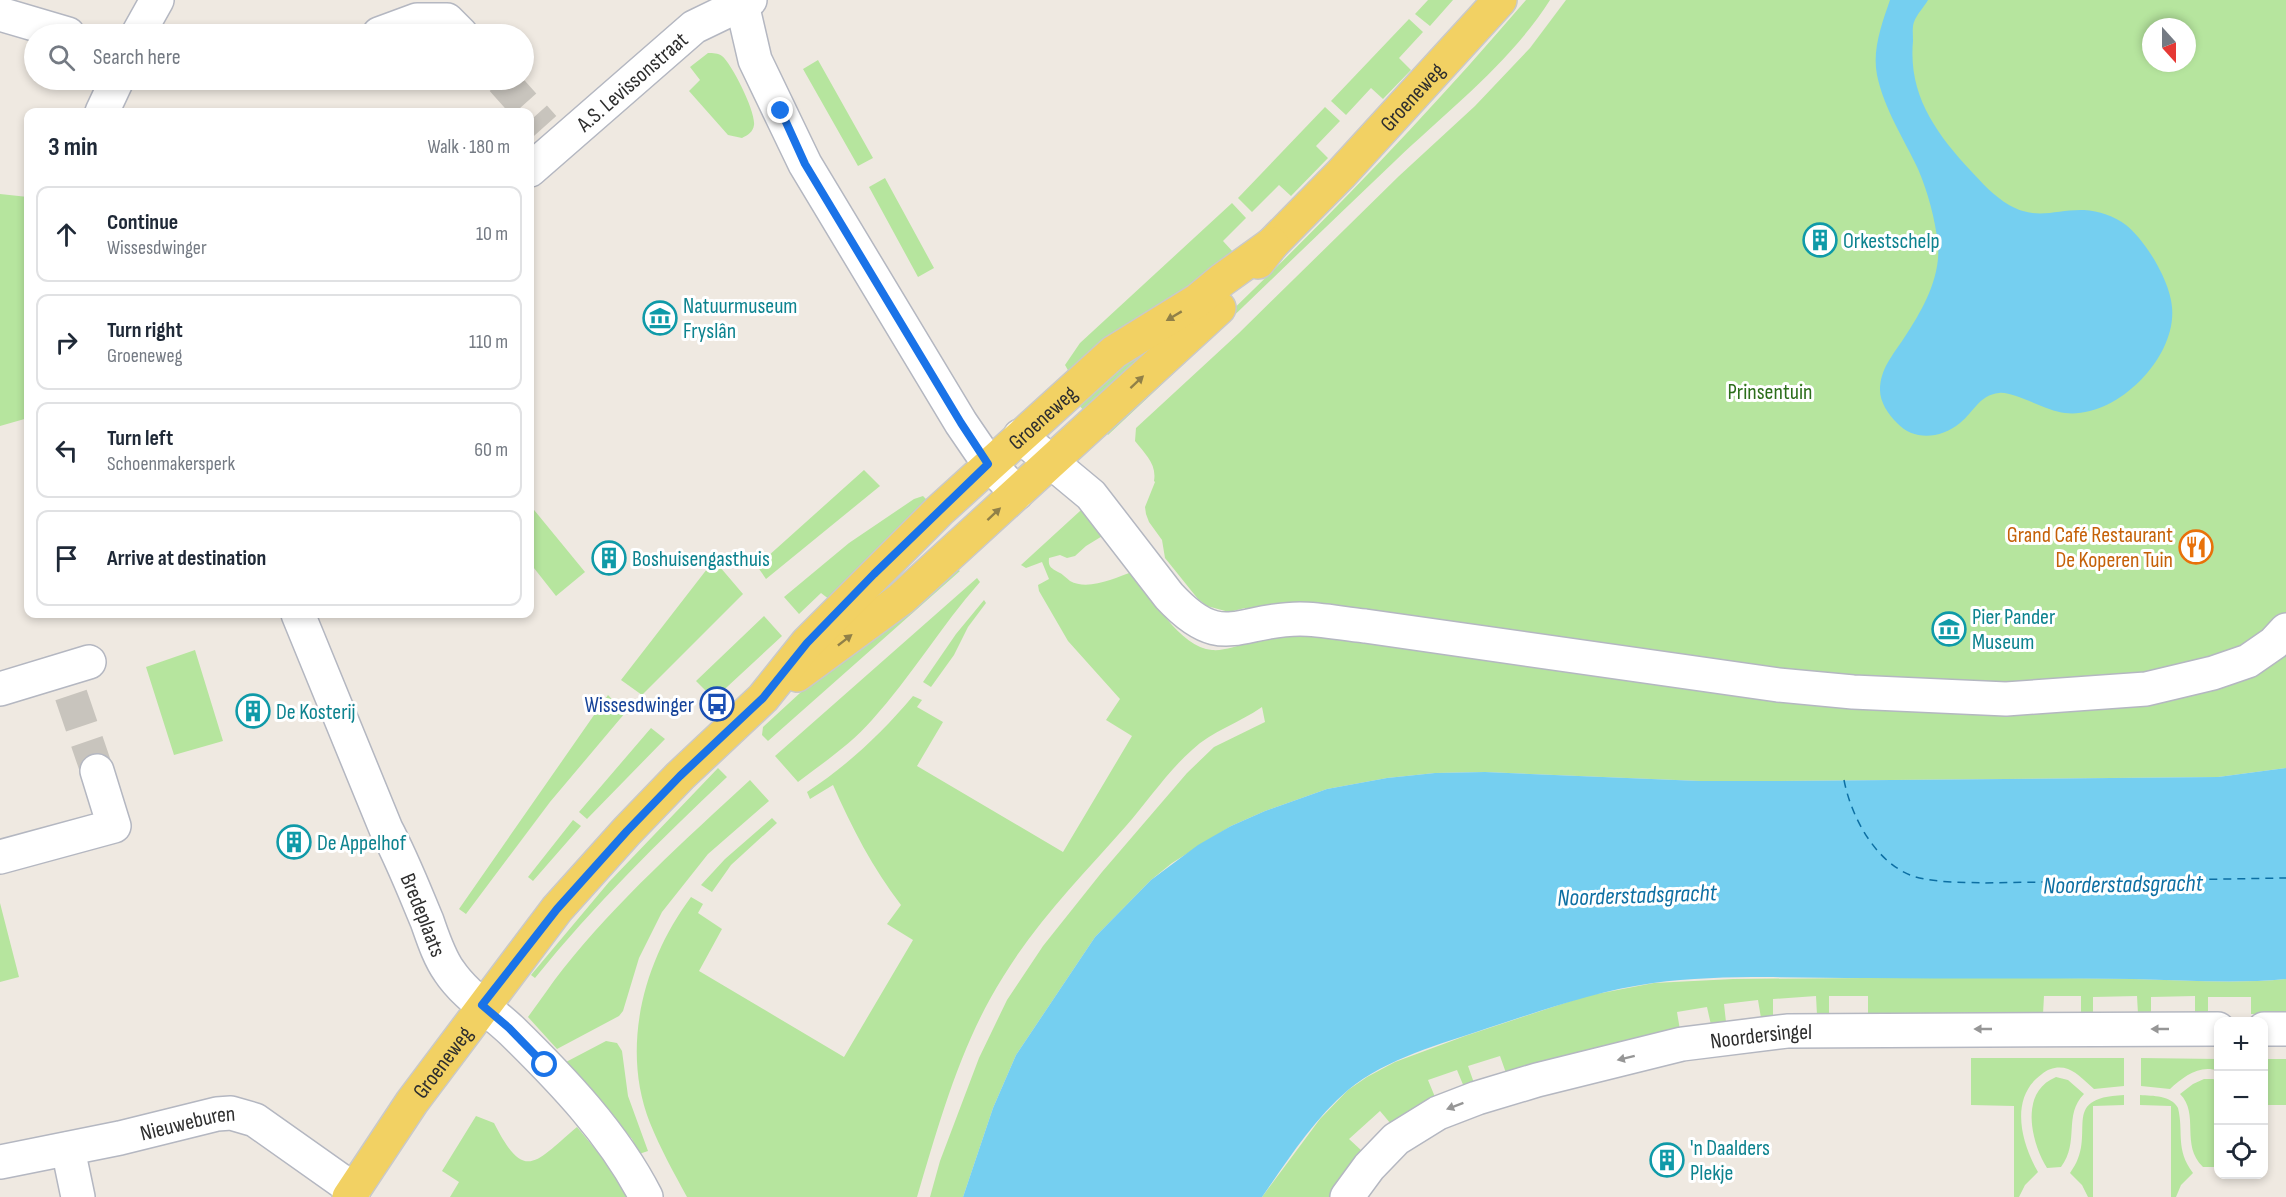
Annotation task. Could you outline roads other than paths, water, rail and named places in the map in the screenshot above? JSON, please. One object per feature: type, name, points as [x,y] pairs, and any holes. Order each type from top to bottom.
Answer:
[{"type":"main road","name":"Groeneweg","points":[[763,698],[822,658],[901,599],[1234,294],[1272,244],[1341,174],[1500,0]]},
{"type":"main road","name":"Groeneweg","points":[[352,1193],[412,1102],[482,1005],[557,909],[680,776],[763,698],[807,643],[913,535],[988,464],[1114,352],[1190,306],[1272,244]]},
{"type":"street","points":[[144,24],[157,0]]},
{"type":"street","points":[[746,2],[755,60],[805,164],[961,423],[988,464],[1017,493]]},
{"type":"street","name":"A.S. Levissonstraat","points":[[534,164],[551,136],[694,27],[746,2]]},
{"type":"street","points":[[0,14],[34,24]]},
{"type":"street","points":[[406,24],[417,20],[447,20],[451,24]]},
{"type":"street","points":[[104,108],[112,90]]},
{"type":"street","points":[[1020,436],[1091,495],[1168,596],[1183,612],[1199,623],[1219,629],[1236,629],[1300,619],[1388,629],[1778,685],[1853,692],[2006,699],[2146,688],[2213,673],[2248,661],[2274,643],[2286,630]]},
{"type":"street","name":"Bredeplaats","points":[[300,618],[386,829],[401,856],[444,964],[465,991],[482,1005]]},
{"type":"street","points":[[0,689],[74,676]]},
{"type":"street","points":[[0,857],[114,826],[97,771]]},
{"type":"street","points":[[482,1005],[530,1049],[566,1088],[631,1166],[646,1197]]},
{"type":"street","name":"Noordersingel","points":[[1347,1197],[1369,1167],[1396,1139],[1438,1113],[1477,1098],[1538,1080],[1683,1044],[1787,1031],[2214,1029]]},
{"type":"street","points":[[2268,1029],[2286,1029]]},
{"type":"street","name":"Nieuweburen","points":[[0,1162],[68,1149],[217,1114],[231,1113],[255,1120],[352,1193]]},
{"type":"street","points":[[68,1149],[78,1197]]},
{"type":"water","points":[[1890,0],[1928,0],[1913,26],[1913,61],[1920,96],[1946,142],[1984,185],[1998,198],[2019,210],[2046,213],[2084,210],[2111,217],[2134,232],[2156,262],[2170,297],[2171,326],[2165,346],[2154,365],[2123,396],[2104,406],[2084,412],[2065,413],[2013,395],[1992,394],[1982,400],[1960,423],[1944,432],[1927,436],[1904,429],[1885,408],[1880,394],[1882,375],[1929,294],[1938,257],[1935,225],[1925,187],[1889,112],[1877,75],[1877,46]]},
{"type":"water","name":"Noorderstadsgracht","points":[[2286,768],[2286,979],[2228,981],[1760,977],[1706,978],[1632,986],[1529,1014],[1433,1046],[1380,1069],[1348,1090],[1323,1114],[1262,1197],[963,1197],[993,1108],[1016,1055],[1095,937],[1151,880],[1198,845],[1231,826],[1265,811],[1327,789],[1387,778],[1435,773],[1485,772],[1700,781],[1771,781],[2218,777]]},
{"type":"tunnel","points":[[511,90],[527,108]]},
{"type":"tunnel","points":[[534,116],[544,127]]},
{"type":"tunnel","points":[[71,695],[97,771]]},
{"type":"place","name":"Orkestschelp","points":[[1820,240]]},
{"type":"place","name":"Natuurmuseum Fryslân","points":[[660,318]]},
{"type":"place","name":"Grand Café Restaurant De Koperen Tuin","points":[[2196,547]]},
{"type":"place","name":"Boshuisengasthuis","points":[[609,558]]},
{"type":"place","name":"Pier Pander Museum","points":[[1949,629]]},
{"type":"place","name":"Wissesdwinger","points":[[717,704]]},
{"type":"place","name":"De Kosterij","points":[[253,711]]},
{"type":"place","name":"De Appelhof","points":[[294,842]]},
{"type":"place","name":"'n Daalders Plekje","points":[[1667,1160]]},
{"type":"park label","name":"Prinsentuin","points":[[1770,391]]}]
